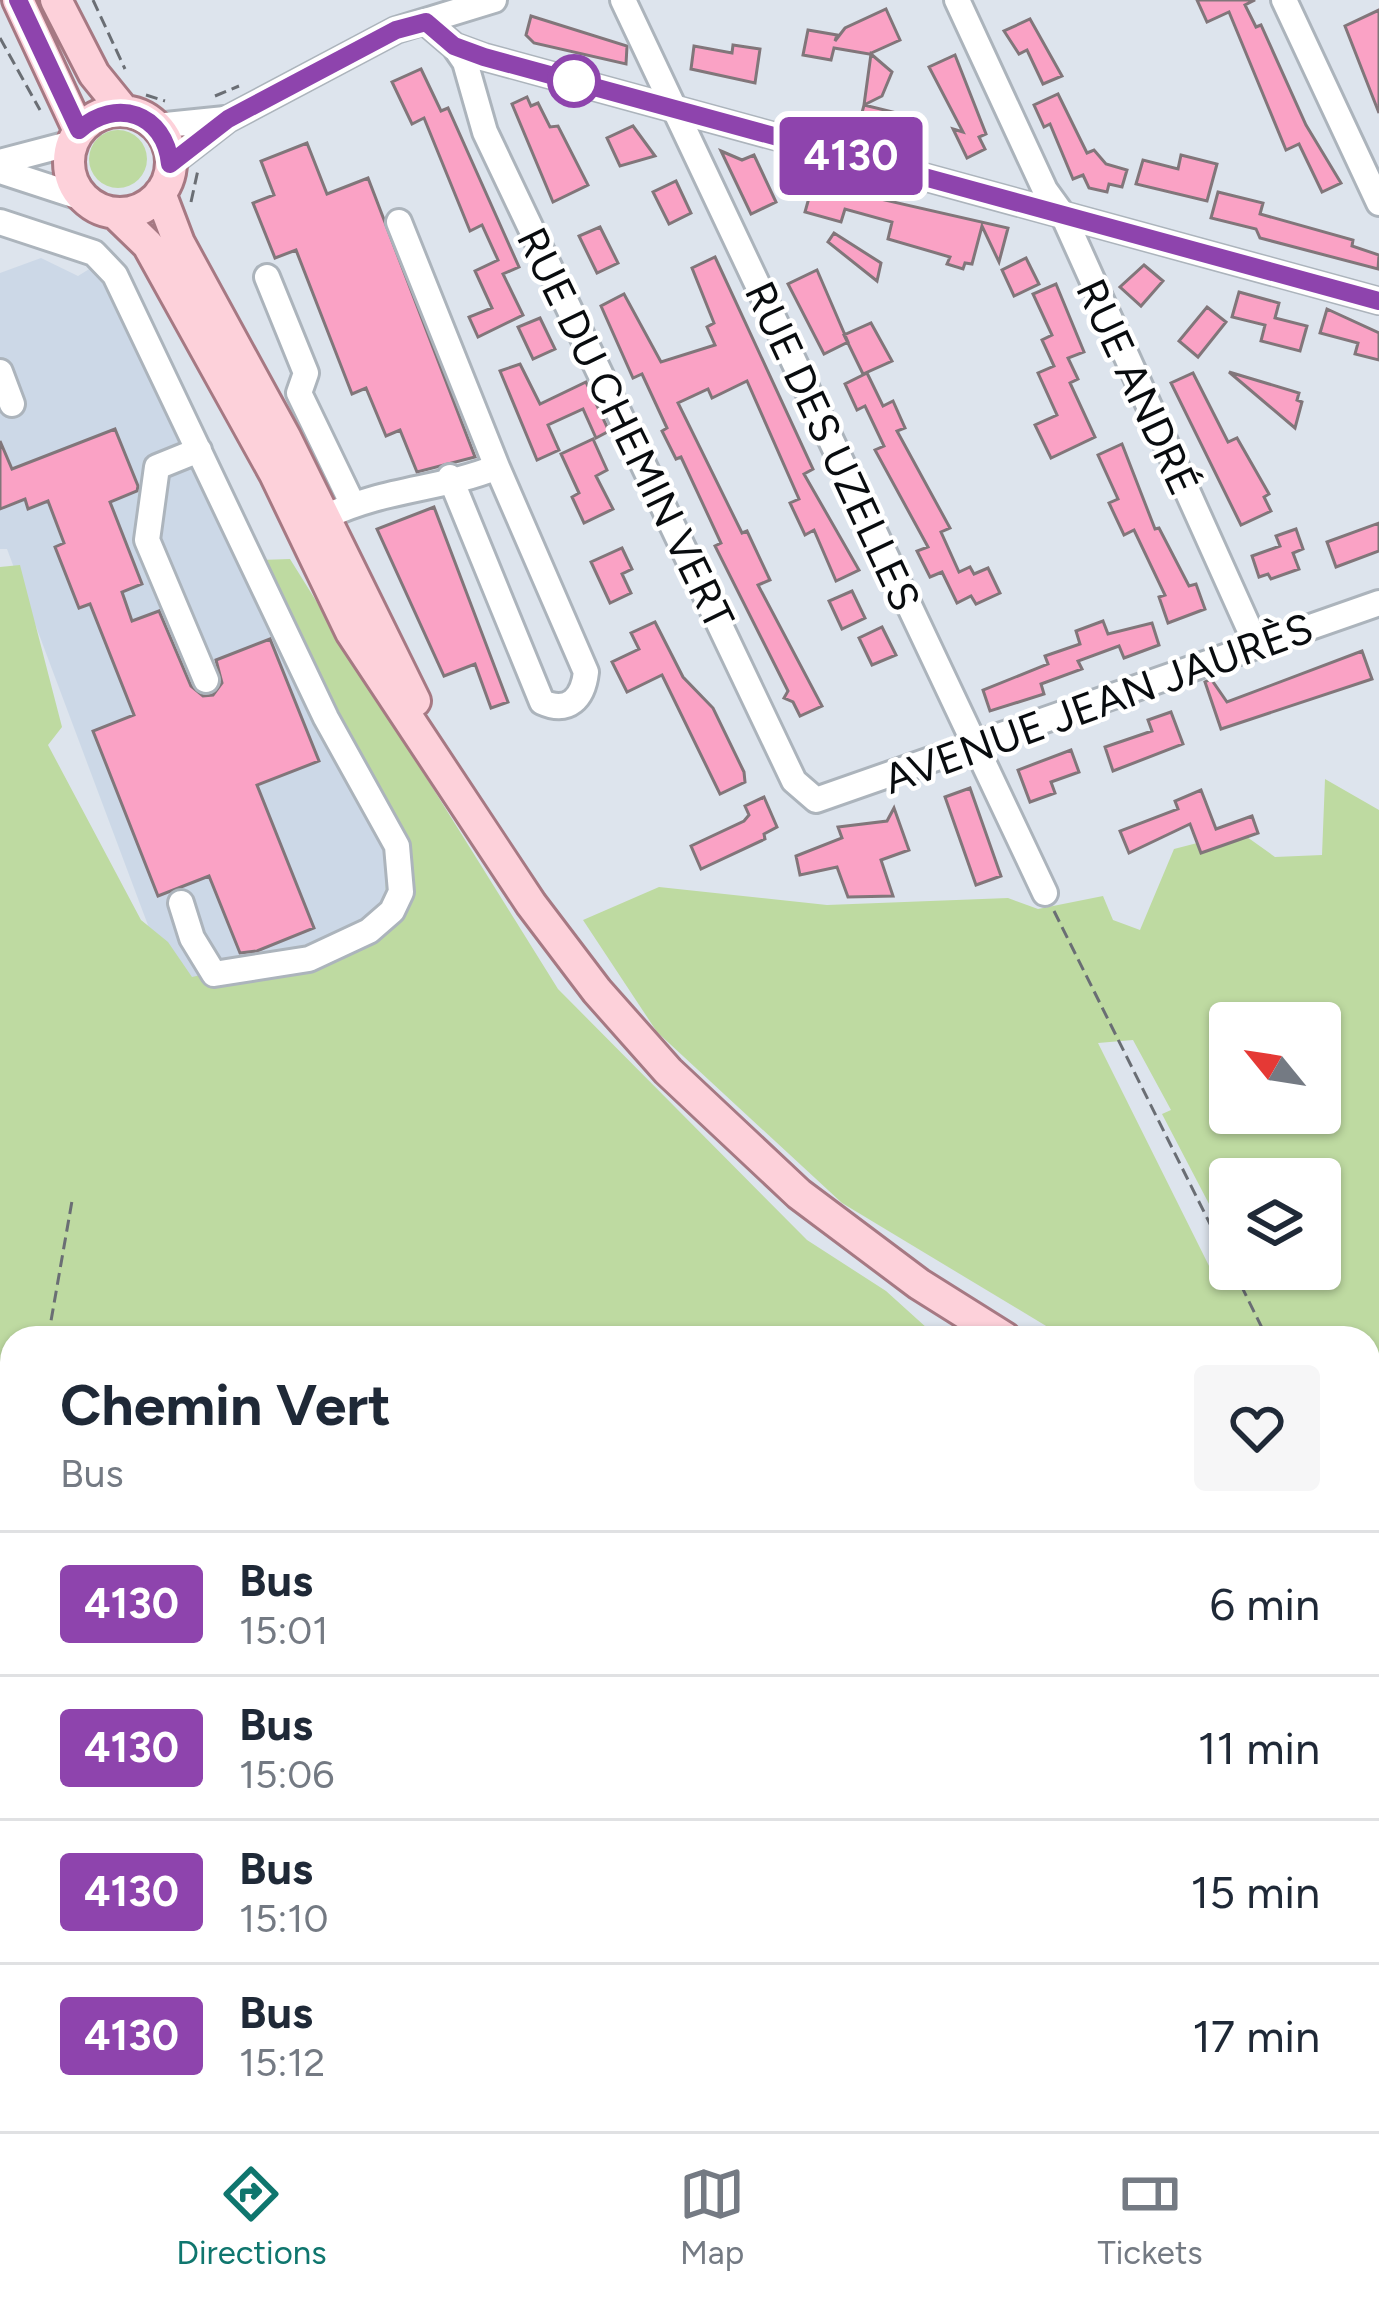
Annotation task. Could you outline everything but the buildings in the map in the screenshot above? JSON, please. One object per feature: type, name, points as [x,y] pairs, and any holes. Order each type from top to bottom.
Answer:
[{"type":"main road","points":[[18,0],[76,137],[70,172],[83,198],[115,213],[148,245],[275,474],[352,632],[531,904],[668,1071],[817,1208],[988,1326]]},
{"type":"main road","points":[[56,0],[94,74],[164,115],[165,178],[179,243],[339,511],[455,788]]},
{"type":"main road","points":[[76,137],[129,98]]},
{"type":"main road","points":[[115,213],[147,205],[165,178]]},
{"type":"street","points":[[165,178],[228,119],[396,30],[422,11],[494,0]]},
{"type":"street","name":"RUE DES UZELLES","points":[[623,0],[1045,893]]},
{"type":"street","name":"RUE ANDRÉ","points":[[957,0],[1045,190],[1063,215],[1257,646]]},
{"type":"street","points":[[1284,0],[1379,203]]},
{"type":"street","points":[[422,11],[454,46],[1379,301]]},
{"type":"street","name":"RUE DU CHEMIN VERT","points":[[454,46],[465,62],[484,133],[794,781],[816,800]]},
{"type":"street","points":[[164,115],[228,119]]},
{"type":"street","points":[[0,162],[76,137]]},
{"type":"street","points":[[0,171],[83,198]]},
{"type":"street","points":[[399,222],[586,672],[584,692],[557,709],[542,702],[450,477]]},
{"type":"street","points":[[0,223],[94,253],[115,275],[326,718],[397,846],[401,892],[392,911],[369,931],[330,951],[214,974],[181,903]]},
{"type":"street","points":[[267,277],[306,373],[299,393],[339,511],[403,487],[419,488],[450,477],[463,481],[497,467]]},
{"type":"street","points":[[0,372],[12,404]]},
{"type":"street","points":[[199,450],[157,466],[147,540],[206,680]]},
{"type":"street","name":"AVENUE JEAN JAURÈS","points":[[816,800],[1379,603]]},
{"type":"path","points":[[93,0],[125,71]]},
{"type":"path","points":[[0,38],[43,116]]},
{"type":"path","points":[[129,98],[164,115]]},
{"type":"path","points":[[188,218],[201,154]]},
{"type":"path","points":[[1045,893],[1209,1222]]},
{"type":"path","points":[[50,1326],[72,1202]]},
{"type":"path","points":[[1243,1290],[1261,1326]]},
{"type":"shaded area","points":[[41,258],[78,276],[94,266],[104,279],[126,269],[418,880],[400,927],[173,992],[7,549],[0,549],[0,273]]},
{"type":"green space","points":[[118,130],[138,139],[147,159],[138,179],[118,188],[98,179],[89,159],[98,139]]},
{"type":"green space","points":[[290,559],[558,989],[807,1240],[886,1291],[925,1326],[0,1326],[0,567],[20,565],[62,727],[48,745],[141,920],[168,942],[192,977],[368,937],[386,904],[385,837],[260,560]]},
{"type":"green space","points":[[1325,779],[1379,810],[1379,1326],[1046,1326],[842,1203],[657,1032],[583,920],[659,887],[827,905],[1008,898],[1038,909],[1103,896],[1113,920],[1140,930],[1174,849],[1240,832],[1275,857],[1322,855]]},
{"type":"bus line","name":"4130","points":[[18,0],[61,82],[79,130],[107,112],[136,114],[164,137],[170,164],[228,119],[396,30],[426,22],[454,46],[484,57],[1379,301]]}]
